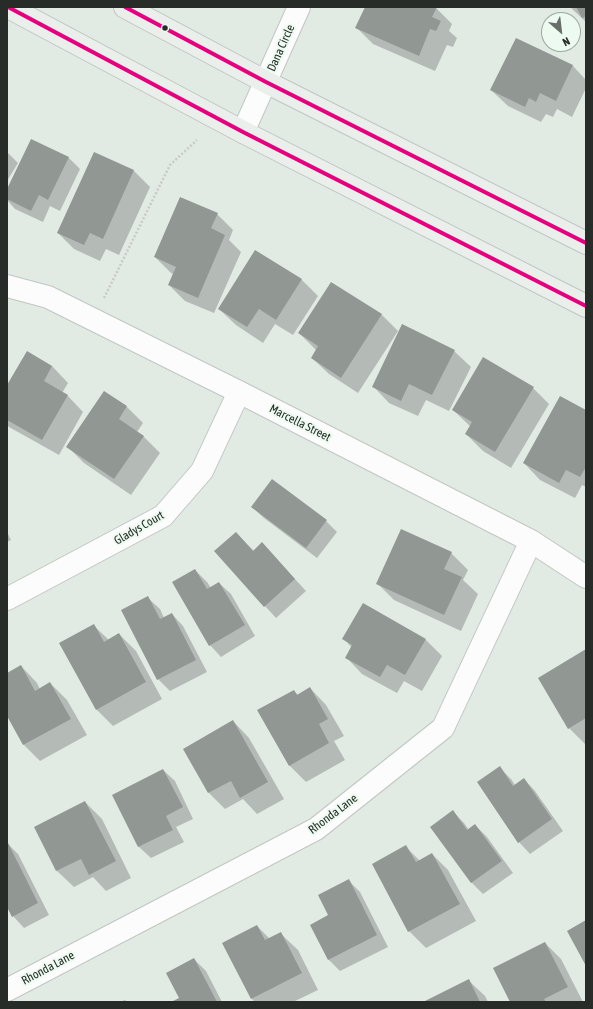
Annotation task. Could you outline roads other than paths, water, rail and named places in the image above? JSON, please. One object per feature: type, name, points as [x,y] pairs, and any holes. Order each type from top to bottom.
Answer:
[{"type":"main road","points":[[8,7],[242,132],[586,306]]},
{"type":"main road","points":[[125,7],[266,82],[586,243]]},
{"type":"street","name":"Dana Circle","points":[[242,132],[299,7]]},
{"type":"street","name":"Marcella Street","points":[[7,286],[48,296],[532,541],[586,577]]},
{"type":"street","name":"Gladys Court","points":[[7,599],[164,516],[202,471],[239,392]]},
{"type":"street","name":"Rhonda Lane","points":[[7,990],[316,829],[442,728],[532,541]]}]
